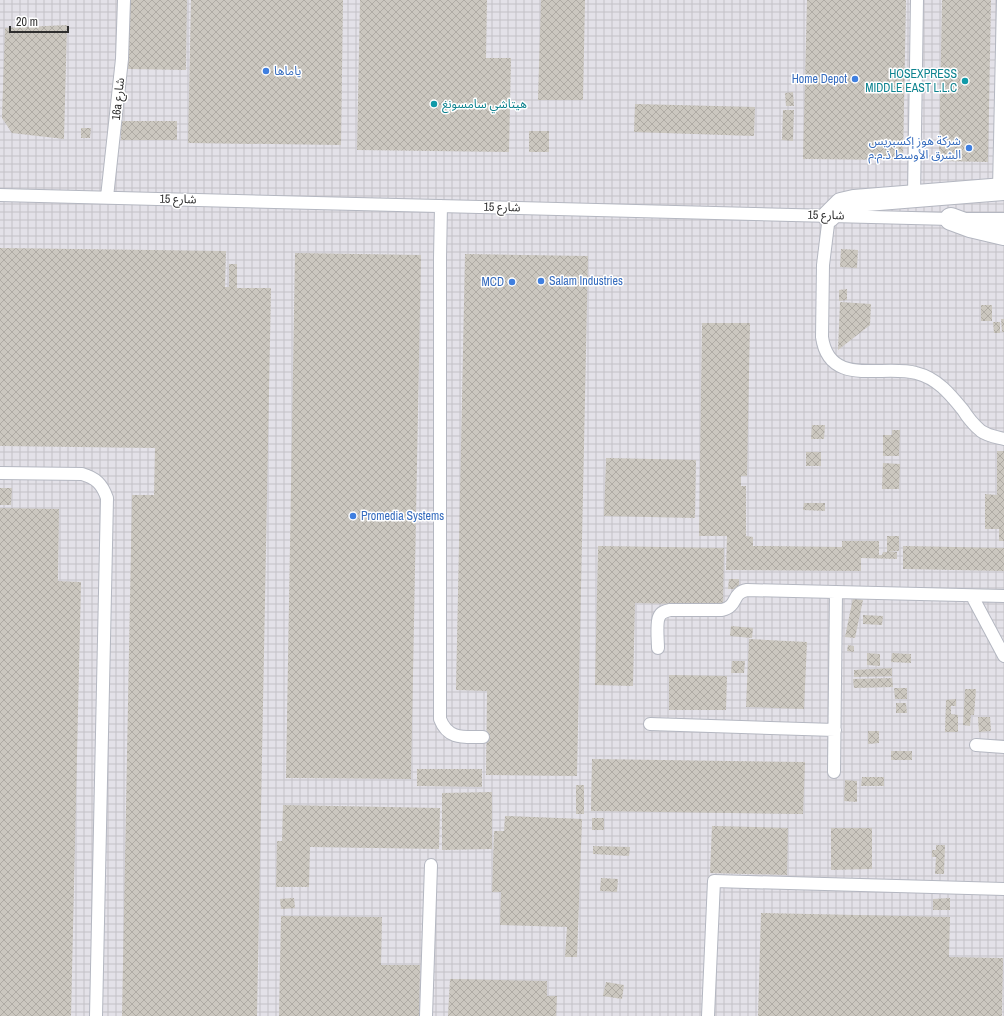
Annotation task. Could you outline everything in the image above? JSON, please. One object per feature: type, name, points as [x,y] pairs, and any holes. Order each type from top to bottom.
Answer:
[{"type":"main road","points":[[829,216],[841,204],[847,202],[1001,190]]},
{"type":"main road","points":[[951,219],[970,226],[1004,234]]},
{"type":"lane","name":"16a شارع","points":[[107,197],[122,59],[124,0]]},
{"type":"lane","points":[[914,196],[917,0]]},
{"type":"lane","points":[[1001,190],[1002,0]]},
{"type":"lane","name":"شارع 15","points":[[0,195],[951,219],[1004,219]]},
{"type":"lane","points":[[441,206],[440,719],[443,726],[453,735],[483,737]]},
{"type":"lane","points":[[829,216],[823,265],[822,337],[827,354],[832,361],[848,370],[903,370],[930,378],[941,385],[951,395],[971,421],[982,431],[994,437],[1004,439]]},
{"type":"lane","points":[[0,473],[82,474],[91,476],[104,489],[107,498],[96,1016]]},
{"type":"lane","points":[[658,648],[658,617],[661,613],[670,610],[726,609],[733,603],[739,592],[747,590],[1004,596]]},
{"type":"lane","points":[[834,772],[836,592]]},
{"type":"lane","points":[[972,596],[1004,656]]},
{"type":"lane","points":[[650,724],[835,730]]},
{"type":"lane","points":[[976,746],[1004,747]]},
{"type":"lane","points":[[426,1016],[431,865]]},
{"type":"lane","points":[[708,1016],[714,882],[1004,889]]},
{"type":"shaded area","points":[[0,0],[1004,0],[1004,1016],[0,1016]]},
{"type":"building","points":[[129,0],[187,0],[186,70],[128,69]]},
{"type":"building","name":"ياماها","points":[[191,0],[343,0],[341,145],[188,143]]},
{"type":"building","name":"هيتاشي سامسونغ","points":[[360,0],[487,0],[486,58],[511,58],[509,152],[357,150]]},
{"type":"building","points":[[541,0],[585,0],[583,100],[538,100]]},
{"type":"building","name":"Home Depot","points":[[807,0],[906,0],[903,160],[803,159]]},
{"type":"building","name":"HOSEXPRESS MIDDLE EAST L.L.C","points":[[942,0],[991,0],[988,162],[939,161]]},
{"type":"building","points":[[67,25],[64,139],[12,133],[2,118],[5,28]]},
{"type":"building","points":[[793,92],[794,106],[786,106],[785,93]]},
{"type":"building","points":[[635,104],[755,107],[754,136],[634,132]]},
{"type":"building","points":[[783,110],[794,110],[793,141],[782,140]]},
{"type":"building","points":[[121,121],[177,121],[177,140],[121,140]]},
{"type":"building","points":[[81,128],[91,128],[90,138],[81,138]]},
{"type":"building","points":[[529,131],[549,131],[549,152],[529,152]]},
{"type":"building","points":[[0,248],[226,251],[225,287],[229,287],[229,264],[237,264],[237,288],[271,288],[257,1016],[122,1016],[132,495],[154,495],[155,448],[0,446]]},
{"type":"building","points":[[841,249],[858,250],[857,268],[840,267]]},
{"type":"building","name":"Promedia Systems","points":[[295,253],[421,255],[411,779],[286,778]]},
{"type":"building","points":[[465,254],[588,256],[577,776],[486,775],[487,691],[456,690]]},
{"type":"building","points":[[847,289],[847,300],[839,301],[839,290]]},
{"type":"building","points":[[840,302],[871,304],[870,325],[838,350]]},
{"type":"building","points":[[981,305],[992,305],[992,321],[981,321]]},
{"type":"building","points":[[1001,319],[1004,319],[1004,332],[1002,332]]},
{"type":"building","points":[[993,322],[1000,322],[1000,333],[994,333]]},
{"type":"building","points":[[702,323],[750,323],[747,476],[741,476],[741,486],[746,486],[746,536],[753,537],[753,546],[842,547],[842,541],[879,541],[879,555],[882,555],[883,552],[897,552],[897,559],[861,558],[861,571],[726,570],[727,536],[699,536]]},
{"type":"building","points":[[812,425],[825,425],[824,439],[811,439]]},
{"type":"building","points":[[892,430],[900,430],[899,456],[883,456],[883,435],[892,435]]},
{"type":"building","points":[[997,451],[1004,451],[1004,541],[999,541],[999,529],[985,529],[985,494],[997,495]]},
{"type":"building","points":[[806,452],[821,452],[821,466],[806,466]]},
{"type":"building","points":[[606,458],[696,460],[695,518],[604,516]]},
{"type":"building","points":[[883,463],[900,464],[899,489],[882,489]]},
{"type":"building","points":[[0,488],[12,488],[11,505],[0,505]]},
{"type":"building","points":[[804,503],[825,503],[825,511],[803,510]]},
{"type":"building","points":[[0,508],[59,509],[58,581],[81,582],[71,1016],[0,1016]]},
{"type":"building","points":[[887,536],[899,536],[899,551],[887,552]]},
{"type":"building","points":[[598,546],[724,548],[723,605],[635,603],[633,686],[595,685]]},
{"type":"building","points":[[903,546],[1004,548],[1004,571],[903,569]]},
{"type":"building","points":[[729,579],[739,579],[739,589],[728,589]]},
{"type":"building","points":[[853,598],[863,600],[855,638],[845,637]]},
{"type":"building","points":[[863,615],[883,616],[882,625],[863,624]]},
{"type":"building","points":[[731,626],[753,628],[752,638],[730,636]]},
{"type":"building","points":[[749,639],[807,642],[804,709],[746,707]]},
{"type":"building","points":[[848,645],[854,646],[854,652],[847,651]]},
{"type":"building","points":[[867,653],[880,654],[880,666],[867,665]]},
{"type":"building","points":[[892,653],[911,654],[911,663],[891,662]]},
{"type":"building","points":[[732,661],[745,661],[744,673],[731,673]]},
{"type":"building","points":[[892,668],[892,676],[854,677],[854,670]]},
{"type":"building","points":[[669,675],[727,676],[726,710],[669,710]]},
{"type":"building","points":[[892,678],[893,687],[854,688],[853,679]]},
{"type":"building","points":[[894,688],[907,688],[907,699],[895,699]]},
{"type":"building","points":[[965,689],[976,689],[974,715],[971,715],[970,726],[963,725]]},
{"type":"building","points":[[956,699],[956,706],[951,706],[951,714],[958,715],[958,732],[945,732],[946,700]]},
{"type":"building","points":[[896,703],[906,703],[907,713],[896,713]]},
{"type":"building","points":[[978,717],[990,717],[991,731],[979,732]]},
{"type":"building","points":[[868,731],[879,731],[879,743],[868,744]]},
{"type":"building","points":[[891,751],[912,751],[912,760],[891,760]]},
{"type":"building","points":[[592,759],[805,762],[803,814],[591,811]]},
{"type":"building","points":[[417,769],[482,769],[482,787],[417,786]]},
{"type":"building","points":[[862,777],[884,777],[884,786],[861,786]]},
{"type":"building","points":[[845,780],[857,781],[857,802],[844,801]]},
{"type":"building","points":[[576,785],[584,785],[584,814],[576,814]]},
{"type":"building","points":[[492,792],[492,849],[442,850],[442,793]]},
{"type":"building","points":[[283,805],[440,808],[439,849],[310,847],[309,887],[276,887],[277,841],[282,841]]},
{"type":"building","points":[[505,816],[582,819],[577,957],[565,957],[567,927],[500,925],[501,892],[492,892],[494,831],[504,831]]},
{"type":"building","points":[[592,818],[604,818],[604,830],[592,830]]},
{"type":"building","points":[[712,826],[788,828],[787,875],[710,873]]},
{"type":"building","points":[[831,828],[872,828],[872,869],[831,870]]},
{"type":"building","points":[[936,845],[945,845],[944,874],[935,874],[936,857],[932,857],[932,850],[936,850]]},
{"type":"building","points":[[593,846],[630,847],[629,856],[593,854]]},
{"type":"building","points":[[601,878],[618,879],[617,892],[600,891]]},
{"type":"building","points":[[294,898],[295,908],[281,909],[280,899]]},
{"type":"building","points":[[950,898],[950,910],[933,910],[933,899]]},
{"type":"building","points":[[761,913],[950,917],[949,957],[1003,958],[1002,1016],[758,1016]]},
{"type":"building","points":[[281,916],[382,917],[381,965],[420,965],[419,1016],[279,1016]]},
{"type":"building","points":[[450,979],[547,981],[547,996],[557,996],[556,1016],[448,1016]]},
{"type":"building","points":[[606,982],[624,985],[622,999],[603,996]]},
{"type":"place","name":"ياماها","points":[[266,71]]},
{"type":"place","name":"Home Depot","points":[[855,79]]},
{"type":"place","name":"HOSEXPRESS MIDDLE EAST L.L.C","points":[[965,81]]},
{"type":"place","name":"هيتاشي سامسونغ","points":[[434,104]]},
{"type":"place","name":"شركة هوز إكسبريس الشرق الأوسط ذ.م.م","points":[[969,148]]},
{"type":"place","name":"Salam Industries","points":[[541,281]]},
{"type":"place","name":"MCD","points":[[512,282]]},
{"type":"place","name":"Promedia Systems","points":[[353,516]]}]
